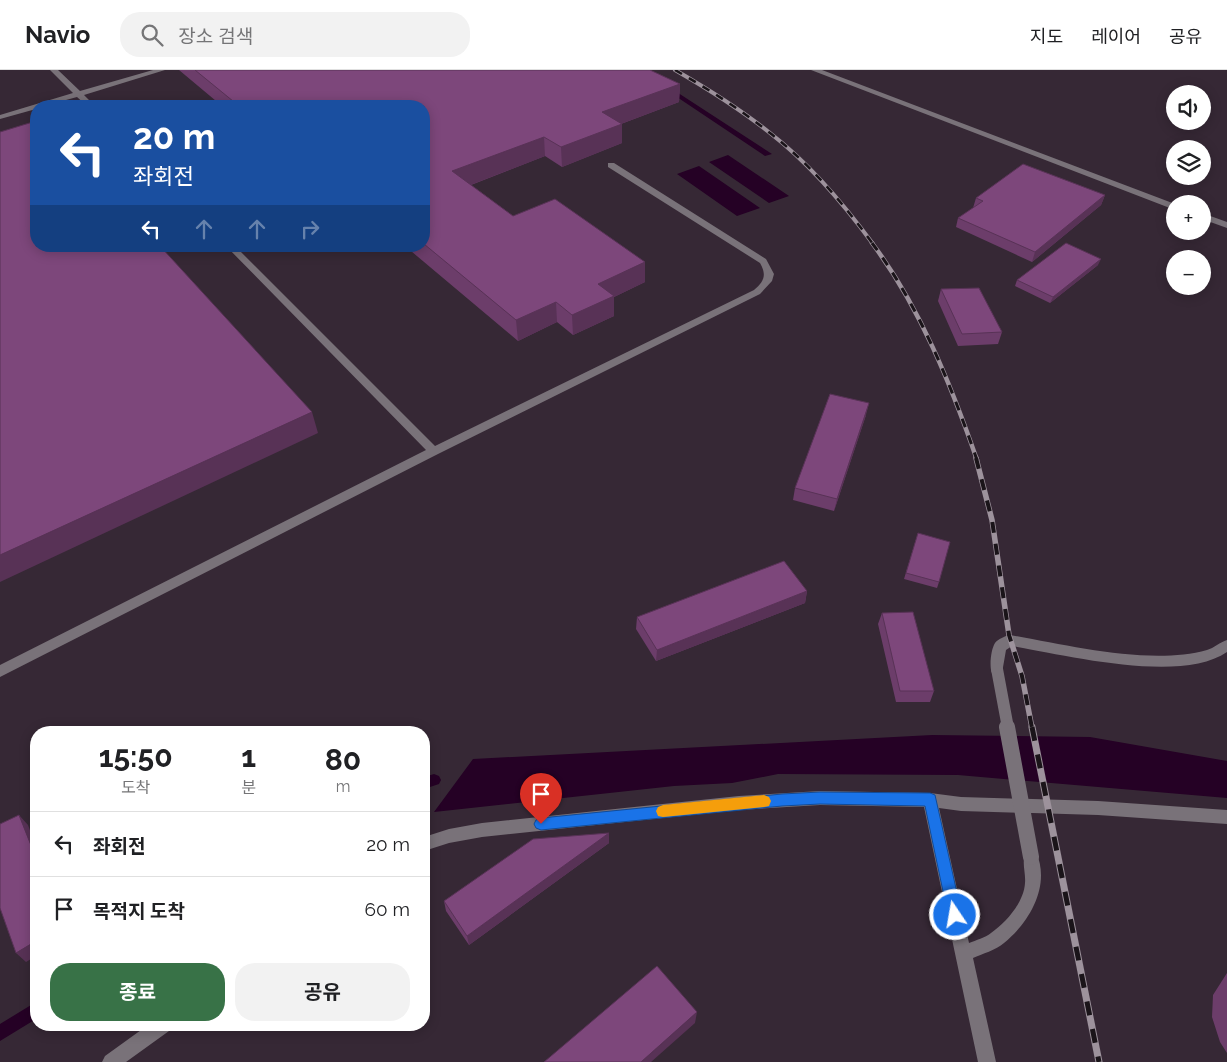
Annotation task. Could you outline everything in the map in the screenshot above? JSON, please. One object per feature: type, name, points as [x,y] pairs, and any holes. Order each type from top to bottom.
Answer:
[{"type":"street","points":[[54,70],[85,100]]},
{"type":"street","points":[[58,100],[161,70]]},
{"type":"street","points":[[814,70],[1166,204]]},
{"type":"street","points":[[0,117],[30,108]]},
{"type":"street","points":[[0,670],[434,451],[757,292],[767,285],[770,276],[769,268],[763,261],[611,165]]},
{"type":"street","points":[[1211,219],[1227,224]]},
{"type":"street","points":[[236,252],[434,451]]},
{"type":"street","points":[[963,954],[997,939],[1018,918],[1027,904],[1033,884],[1031,857],[997,669],[1000,647],[1010,640],[1128,658],[1175,662],[1212,655],[1227,645]]},
{"type":"street","points":[[430,842],[449,836],[482,830],[740,803],[820,798],[930,800],[961,804],[1098,808],[1227,816]]},
{"type":"street","points":[[930,800],[987,1062]]},
{"type":"street","points":[[111,1062],[155,1031]]},
{"type":"shaded area","points":[[728,155],[789,196],[769,203],[709,162]]},
{"type":"shaded area","points":[[699,166],[760,208],[737,216],[677,174]]},
{"type":"shaded area","points":[[932,735],[1090,737],[1227,761],[1227,798],[958,775],[778,774],[732,783],[674,786],[434,812],[473,759]]},
{"type":"building","points":[[195,70],[650,70],[680,84],[602,112],[622,124],[561,147],[544,137],[452,171],[513,216],[555,199],[645,262],[598,284],[614,296],[572,315],[556,302],[516,320],[430,249],[430,100],[232,100]]},
{"type":"building","points":[[30,123],[30,252],[165,252],[312,412],[0,555],[0,132]]},
{"type":"building","points":[[1023,164],[1105,195],[1035,252],[958,218],[983,201],[976,198]]},
{"type":"building","points":[[1066,243],[1101,259],[1053,297],[1017,280]]},
{"type":"building","points":[[979,288],[1002,332],[962,334],[941,289]]},
{"type":"building","points":[[830,394],[869,403],[837,499],[795,488]]},
{"type":"building","points":[[918,533],[950,542],[939,582],[906,573]]},
{"type":"building","points":[[784,561],[807,591],[657,650],[637,617]]},
{"type":"building","points":[[913,612],[934,691],[900,691],[882,613]]},
{"type":"building","points":[[19,815],[30,843],[30,945],[16,953],[0,908],[0,824]]},
{"type":"building","points":[[609,833],[467,936],[444,901],[533,839]]},
{"type":"building","points":[[657,966],[697,1012],[641,1062],[544,1062]]},
{"type":"waterway","points":[[667,88],[768,154]]},
{"type":"waterway","points":[[430,781],[434,780]]},
{"type":"waterway","points":[[0,1033],[30,1014]]},
{"type":"railway","points":[[675,70],[712,92],[759,124],[785,145],[825,185],[873,244]]},
{"type":"railway","points":[[872,243],[905,293],[933,347],[977,460]]},
{"type":"railway","points":[[976,458],[992,520],[1009,635],[1022,676],[1032,728]]},
{"type":"railway","points":[[1032,727],[1099,1062]]},
{"type":"slow traffic","points":[[663,811],[764,801]]},
{"type":"route","points":[[541,824],[782,800],[820,798],[930,800],[955,915]]}]
